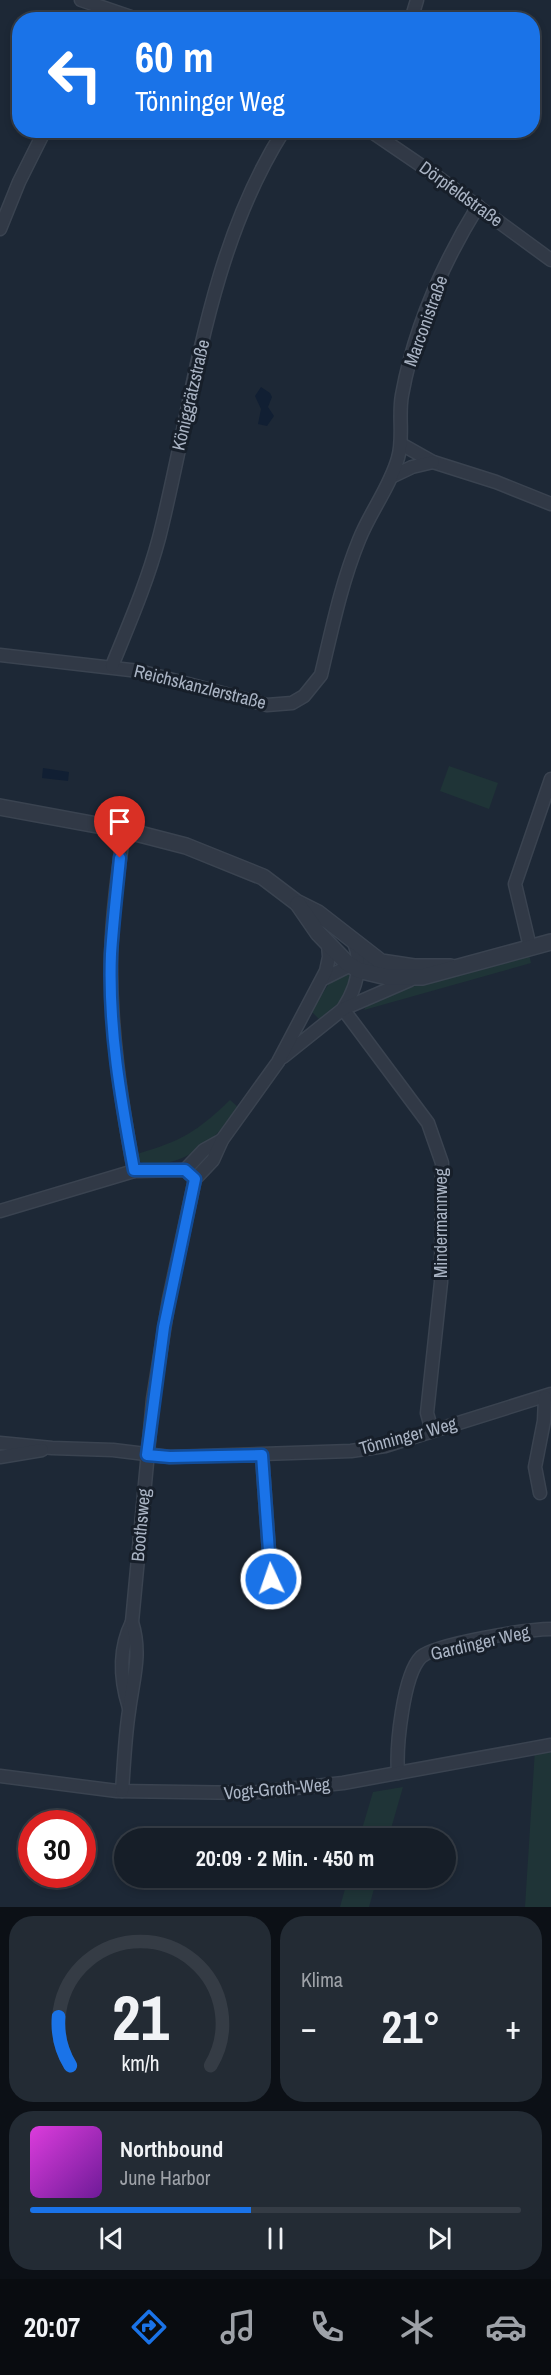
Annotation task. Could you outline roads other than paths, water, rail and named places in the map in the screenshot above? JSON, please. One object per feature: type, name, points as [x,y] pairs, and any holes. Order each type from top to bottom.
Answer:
[{"type":"street","points":[[81,0],[109,4]]},
{"type":"street","points":[[0,229],[19,182],[41,138]]},
{"type":"street","name":"Königgrätzstraße","points":[[112,666],[139,600],[158,540],[221,268],[244,203],[258,173],[279,138]]},
{"type":"street","name":"Dörpfeldstraße","points":[[380,138],[551,260]]},
{"type":"street","name":"Marconistraße","points":[[401,444],[399,418],[402,396],[421,327],[438,282],[478,206]]},
{"type":"street","points":[[401,444],[433,462],[496,482],[551,504]]},
{"type":"street","name":"Reichskanzlerstraße","points":[[0,655],[112,666],[196,685],[267,705],[292,703],[304,696],[321,675],[344,579],[359,539],[391,477],[401,444]]},
{"type":"street","points":[[391,477],[412,467],[433,462]]},
{"type":"street","points":[[530,947],[515,884],[551,779]]},
{"type":"street","points":[[0,807],[124,830],[177,843],[227,861],[263,877],[296,902],[318,913],[381,962]]},
{"type":"street","points":[[124,830],[112,946],[112,989],[121,1102],[134,1170]]},
{"type":"street","points":[[296,902],[328,944],[355,966],[387,978],[414,978]]},
{"type":"street","points":[[278,1062],[343,1009],[414,978],[551,942]]},
{"type":"street","points":[[343,1009],[354,987],[354,943]]},
{"type":"street","points":[[0,1211],[134,1170],[190,1175],[213,1160],[222,1140],[278,1062],[323,979],[329,961],[328,944]]},
{"type":"street","points":[[323,979],[355,966],[381,962],[414,967],[451,967]]},
{"type":"street","name":"Mindermannweg","points":[[343,1009],[428,1123],[442,1163],[441,1282],[427,1413],[432,1431]]},
{"type":"street","name":"Boothsweg","points":[[122,1791],[129,1708],[123,1691],[121,1665],[127,1633],[132,1622],[147,1455],[164,1327],[190,1175]]},
{"type":"street","points":[[540,1493],[535,1467],[548,1395]]},
{"type":"street","name":"Tönninger Weg","points":[[0,1443],[113,1450],[170,1457],[368,1449],[548,1395]]},
{"type":"street","name":"Tönninger Weg","points":[[0,1457],[52,1448]]},
{"type":"street","points":[[262,1455],[271,1579],[266,1602]]},
{"type":"street","name":"Gardinger Weg","points":[[398,1773],[397,1756],[409,1679],[422,1655],[441,1647],[551,1629]]},
{"type":"street","name":"Vogt-Groth-Weg","points":[[0,1776],[122,1791],[250,1793],[343,1783],[551,1745]]},
{"type":"water","points":[[261,387],[272,397],[268,407],[274,416],[267,426],[258,424],[261,409],[255,396]]},
{"type":"water","points":[[43,768],[69,772],[68,781],[42,778]]}]
